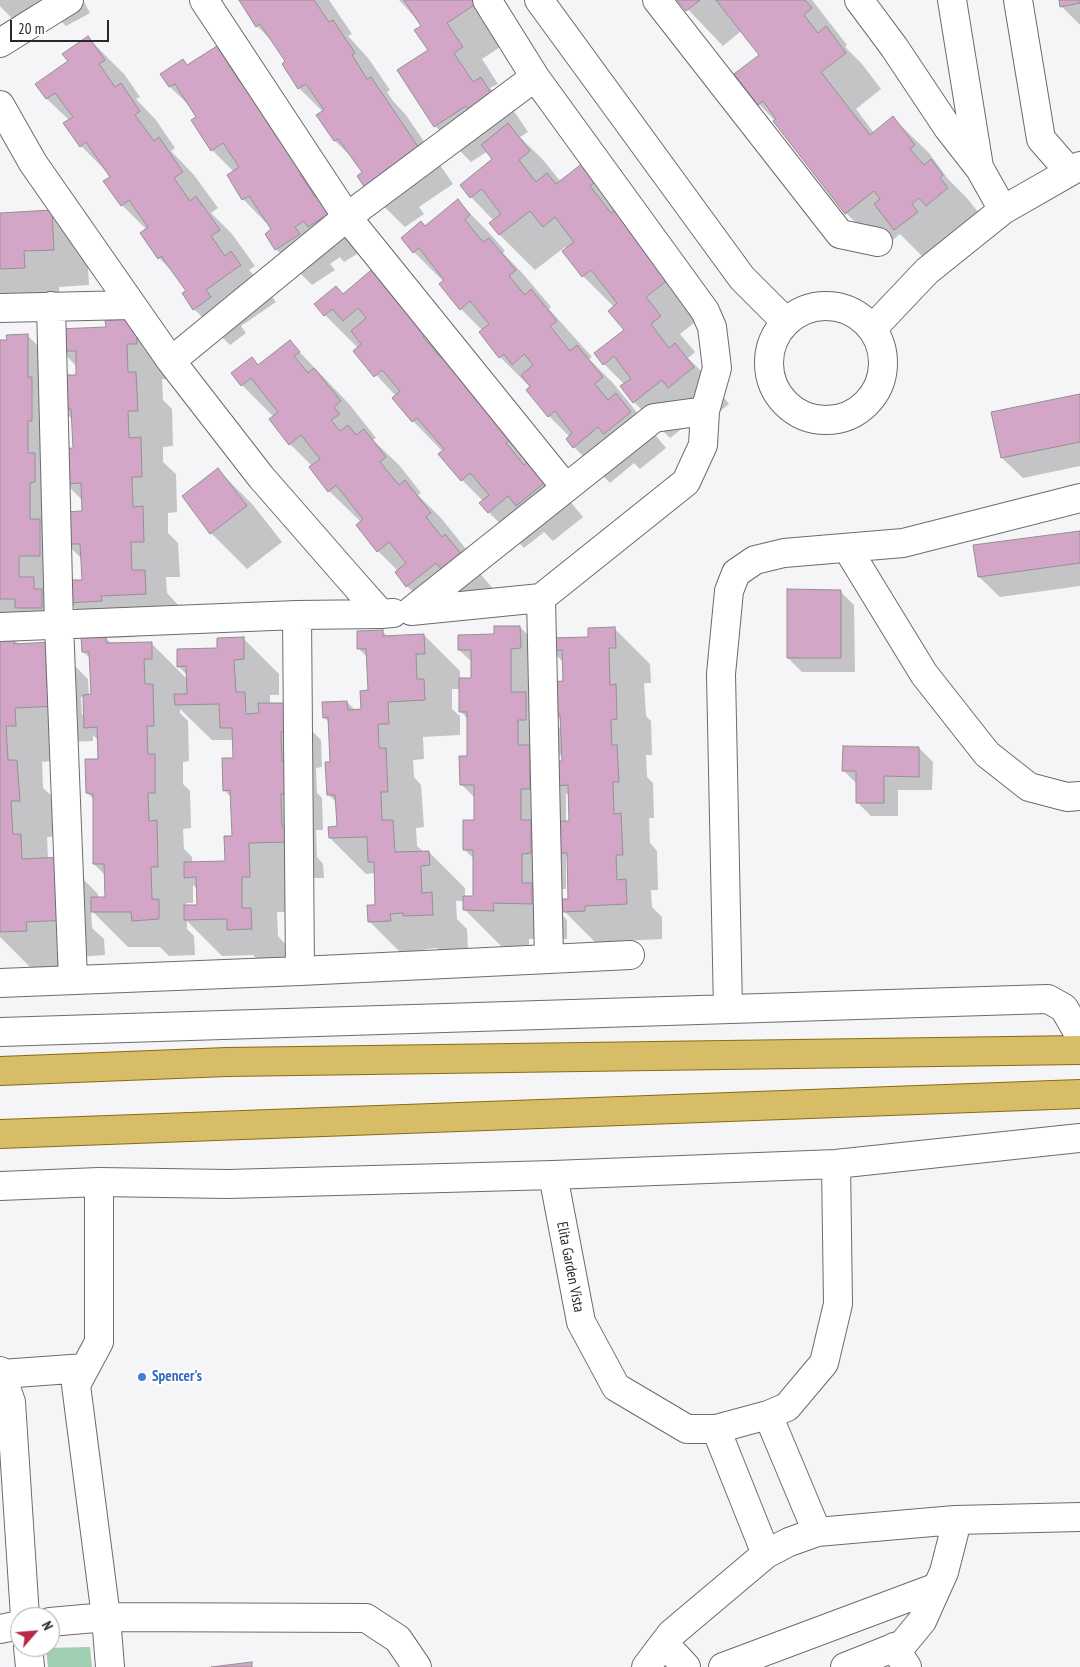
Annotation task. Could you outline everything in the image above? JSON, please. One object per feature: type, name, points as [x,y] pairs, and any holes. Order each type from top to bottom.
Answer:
[{"type":"main road","points":[[0,1071],[1078,1032]]},
{"type":"main road","points":[[0,1134],[1080,1094]]},
{"type":"street","points":[[0,42],[69,0]]},
{"type":"street","points":[[204,0],[347,217],[566,488]]},
{"type":"street","points":[[0,627],[297,615],[381,614],[540,598],[686,482],[703,446],[705,411],[717,368],[712,327],[705,311],[534,77],[486,0]]},
{"type":"street","points":[[539,0],[742,278],[785,321]]},
{"type":"street","points":[[657,0],[840,234],[878,242]]},
{"type":"street","points":[[859,0],[894,47],[948,128],[980,169],[1004,210]]},
{"type":"street","points":[[952,0],[980,169]]},
{"type":"street","points":[[873,328],[927,271],[1004,210],[1075,169],[1041,139],[1018,0]]},
{"type":"street","points":[[171,361],[347,217],[534,77]]},
{"type":"street","points":[[0,105],[33,162],[171,361],[261,476],[381,614]]},
{"type":"street","points":[[0,308],[131,305]]},
{"type":"street","points":[[830,305],[854,312],[873,328],[884,359],[877,392],[854,415],[821,422],[791,410],[771,383],[769,350],[785,321],[806,308],[830,305]]},
{"type":"street","points":[[51,306],[59,624],[72,979]]},
{"type":"street","points":[[411,611],[654,418],[705,411]]},
{"type":"street","points":[[728,1009],[721,674],[728,591],[736,573],[756,560],[784,553],[903,543],[1080,498]]},
{"type":"street","points":[[847,548],[924,674],[987,754],[1029,787],[1067,797],[1080,796]]},
{"type":"street","points":[[540,598],[550,959]]},
{"type":"street","points":[[297,615],[300,971]]},
{"type":"street","points":[[0,983],[630,955]]},
{"type":"street","points":[[0,1032],[1048,999],[1064,1008],[1078,1032]]},
{"type":"street","points":[[0,1186],[99,1182],[228,1184],[553,1175],[836,1164],[1080,1138]]},
{"type":"street","name":"Elita Garden Vista","points":[[553,1175],[581,1322],[616,1387],[687,1429],[716,1429],[768,1415],[787,1407],[824,1363],[838,1304],[836,1164]]},
{"type":"street","points":[[99,1182],[99,1342],[76,1385],[106,1617],[110,1667]]},
{"type":"street","points":[[25,1607],[11,1402],[1,1372],[85,1368]]},
{"type":"street","points":[[768,1415],[817,1532]]},
{"type":"street","points":[[716,1429],[766,1554]]},
{"type":"street","points":[[646,1667],[671,1634],[766,1554],[789,1542],[817,1532],[955,1520],[1080,1517]]},
{"type":"street","points":[[845,1667],[901,1657],[903,1644],[922,1620],[937,1586],[952,1541],[955,1520]]},
{"type":"street","points":[[723,1667],[937,1586]]},
{"type":"street","points":[[60,1621],[106,1617],[366,1618],[398,1639],[417,1667]]},
{"type":"street","points":[[664,1643],[686,1667]]},
{"type":"green space","points":[[90,1647],[92,1667],[48,1667],[47,1657],[60,1657],[60,1648]]},
{"type":"building","points":[[239,0],[314,0],[329,22],[333,20],[355,53],[352,55],[367,79],[371,77],[419,148],[384,171],[389,178],[368,192],[357,176],[362,172],[338,139],[334,141],[316,115],[324,110],[306,84],[298,89],[282,64],[285,61],[260,24],[256,27]]},
{"type":"building","points":[[404,0],[477,0],[479,2],[447,23],[463,47],[454,53],[473,82],[481,77],[493,96],[469,111],[466,106],[434,127],[397,70],[428,50],[414,30],[421,26]]},
{"type":"building","points":[[677,0],[700,0],[686,11]]},
{"type":"building","points":[[716,0],[805,0],[812,8],[804,15],[818,33],[826,26],[846,53],[821,72],[870,135],[893,116],[915,145],[910,149],[924,165],[931,159],[943,175],[940,178],[948,188],[926,206],[919,198],[912,204],[918,212],[894,230],[874,204],[880,199],[874,191],[845,214],[773,121],[776,119],[763,101],[758,105],[734,74],[759,55]]},
{"type":"building","points":[[1059,0],[1080,0],[1080,3],[1060,7]]},
{"type":"building","points":[[88,36],[105,60],[99,64],[115,87],[121,83],[140,111],[135,115],[154,141],[159,137],[183,172],[174,178],[190,201],[196,196],[220,230],[211,236],[225,256],[231,251],[241,265],[206,290],[211,297],[193,310],[182,293],[186,291],[161,256],[158,259],[140,233],[148,227],[129,200],[121,206],[103,181],[110,177],[86,142],[80,147],[63,123],[73,117],[55,93],[46,99],[35,84],[68,61],[62,54]]},
{"type":"building","points":[[217,46],[240,82],[245,79],[269,117],[266,120],[278,139],[282,136],[304,172],[300,174],[315,197],[319,195],[330,213],[308,227],[304,221],[295,227],[300,234],[275,250],[265,234],[271,229],[249,196],[242,200],[227,175],[239,167],[223,143],[211,151],[191,120],[196,117],[175,84],[169,87],[160,74],[183,59],[187,65]]},
{"type":"building","points":[[508,123],[530,151],[519,160],[536,182],[547,173],[556,184],[584,162],[598,180],[590,186],[611,213],[619,207],[674,275],[646,297],[661,316],[651,324],[669,348],[675,343],[694,367],[668,388],[662,380],[633,403],[620,386],[631,379],[614,356],[603,365],[594,353],[624,330],[608,311],[617,303],[591,270],[582,277],[562,251],[574,242],[555,217],[543,227],[530,211],[499,235],[489,223],[501,214],[482,189],[470,198],[460,185],[492,159],[481,145]]},
{"type":"building","points":[[458,199],[470,215],[465,220],[483,242],[489,238],[516,270],[509,276],[525,295],[531,289],[557,321],[550,326],[570,351],[577,345],[603,377],[595,384],[608,400],[616,393],[631,412],[604,434],[598,427],[573,448],[566,439],[572,433],[555,411],[548,417],[526,390],[530,386],[521,375],[533,365],[524,354],[512,365],[504,354],[499,358],[479,332],[489,324],[470,301],[460,310],[439,284],[444,280],[419,248],[413,253],[401,238],[421,221],[425,226]]},
{"type":"building","points":[[52,210],[54,250],[24,251],[25,268],[0,269],[0,213]]},
{"type":"building","points":[[376,266],[389,281],[384,285],[402,308],[408,303],[430,330],[423,337],[441,358],[448,352],[516,435],[506,443],[524,465],[531,459],[548,480],[516,506],[508,496],[488,513],[479,503],[489,495],[470,473],[461,481],[438,454],[444,449],[417,418],[412,422],[392,398],[400,391],[382,370],[374,377],[353,351],[361,344],[351,331],[366,318],[358,308],[343,321],[332,309],[324,316],[314,304],[336,286],[343,294]]},
{"type":"building","points":[[136,319],[137,344],[127,344],[128,372],[136,372],[138,411],[128,411],[129,438],[141,437],[142,477],[132,477],[133,507],[143,506],[144,542],[131,542],[132,570],[145,570],[146,594],[101,596],[102,601],[68,603],[67,580],[82,580],[80,544],[66,544],[65,512],[82,511],[81,483],[64,484],[62,449],[73,448],[71,409],[61,409],[60,375],[76,375],[76,351],[59,351],[58,329],[106,327],[105,320]]},
{"type":"building","points":[[28,334],[28,377],[32,377],[32,421],[28,421],[28,453],[35,453],[35,482],[30,483],[30,519],[40,519],[40,556],[19,556],[19,577],[34,577],[34,589],[42,589],[42,608],[15,608],[15,599],[0,599],[0,340],[7,340],[6,335]]},
{"type":"building","points":[[290,340],[300,352],[294,356],[308,373],[314,368],[341,401],[334,407],[340,414],[331,420],[340,431],[348,425],[356,435],[364,429],[386,457],[380,462],[399,485],[405,480],[431,513],[426,517],[442,537],[445,534],[462,555],[442,570],[436,563],[406,587],[395,572],[406,563],[389,542],[377,552],[356,525],[363,519],[336,485],[328,492],[309,467],[320,459],[301,435],[289,445],[269,419],[278,412],[251,378],[241,386],[231,373],[252,357],[258,365]]},
{"type":"building","points":[[1080,394],[1080,442],[1001,458],[991,412]]},
{"type":"building","points":[[218,468],[247,506],[210,534],[182,496]]},
{"type":"building","points":[[1080,531],[1080,563],[978,577],[973,545]]},
{"type":"building","points":[[787,589],[841,590],[841,658],[787,658]]},
{"type":"building","points":[[494,626],[520,626],[521,648],[511,649],[511,692],[526,692],[526,720],[518,720],[518,745],[530,745],[530,789],[521,789],[521,820],[531,820],[531,853],[522,854],[522,883],[532,883],[532,904],[493,903],[494,911],[463,910],[463,896],[473,896],[473,850],[463,850],[463,820],[474,820],[474,785],[460,785],[459,756],[467,756],[467,712],[459,712],[459,678],[471,678],[471,650],[458,650],[458,635],[494,634]]},
{"type":"building","points":[[615,627],[616,648],[609,648],[610,685],[616,684],[617,719],[611,720],[612,745],[617,745],[619,782],[613,782],[614,814],[621,813],[623,855],[616,855],[617,880],[626,879],[627,904],[585,906],[585,911],[563,912],[562,899],[568,899],[567,853],[560,853],[558,821],[569,821],[568,785],[556,786],[555,761],[562,761],[560,714],[553,713],[551,682],[563,681],[562,650],[549,651],[549,638],[588,637],[588,628]]},
{"type":"building","points":[[383,630],[383,636],[424,634],[425,654],[416,654],[417,679],[424,679],[425,700],[388,702],[389,724],[378,724],[379,748],[386,748],[388,792],[381,792],[382,820],[393,820],[395,852],[429,851],[430,865],[421,866],[422,893],[432,892],[433,915],[403,916],[403,913],[390,914],[391,921],[368,922],[367,905],[375,905],[374,862],[368,862],[367,837],[329,838],[328,827],[337,826],[335,795],[327,795],[325,762],[330,762],[328,717],[323,718],[322,702],[347,701],[348,710],[361,709],[360,691],[368,690],[366,649],[357,649],[357,631]]},
{"type":"building","points":[[81,636],[106,636],[106,643],[152,642],[152,659],[144,659],[145,684],[153,684],[154,726],[147,726],[148,754],[155,754],[155,793],[148,793],[149,821],[157,820],[158,867],[151,867],[152,899],[159,899],[159,919],[132,921],[131,912],[91,912],[91,897],[105,897],[104,864],[93,864],[93,794],[86,793],[85,759],[98,759],[97,727],[84,728],[83,695],[91,694],[89,652],[82,652]]},
{"type":"building","points":[[14,637],[14,644],[53,642],[54,661],[46,661],[47,688],[56,688],[58,706],[15,708],[16,726],[6,726],[8,760],[17,760],[20,801],[11,801],[13,834],[21,834],[22,859],[62,857],[69,920],[26,922],[27,931],[0,932],[0,638]]},
{"type":"building","points":[[244,637],[244,659],[234,660],[236,692],[245,692],[246,714],[259,713],[258,703],[286,703],[286,732],[281,732],[282,761],[287,760],[288,794],[281,794],[282,826],[288,827],[288,842],[249,843],[250,877],[242,877],[242,908],[251,908],[252,929],[227,930],[227,919],[184,920],[184,905],[197,905],[196,877],[184,878],[184,862],[225,861],[224,836],[232,836],[230,790],[223,791],[222,758],[233,758],[232,728],[220,728],[219,704],[175,705],[174,694],[187,694],[186,666],[177,667],[177,649],[217,648],[217,638]]},
{"type":"building","points":[[843,746],[919,747],[919,777],[884,776],[884,803],[856,803],[856,771],[842,771]]},
{"type":"building","points":[[252,1662],[252,1667],[211,1667]]},
{"type":"place","name":"Spencer's","points":[[142,1377]]}]
